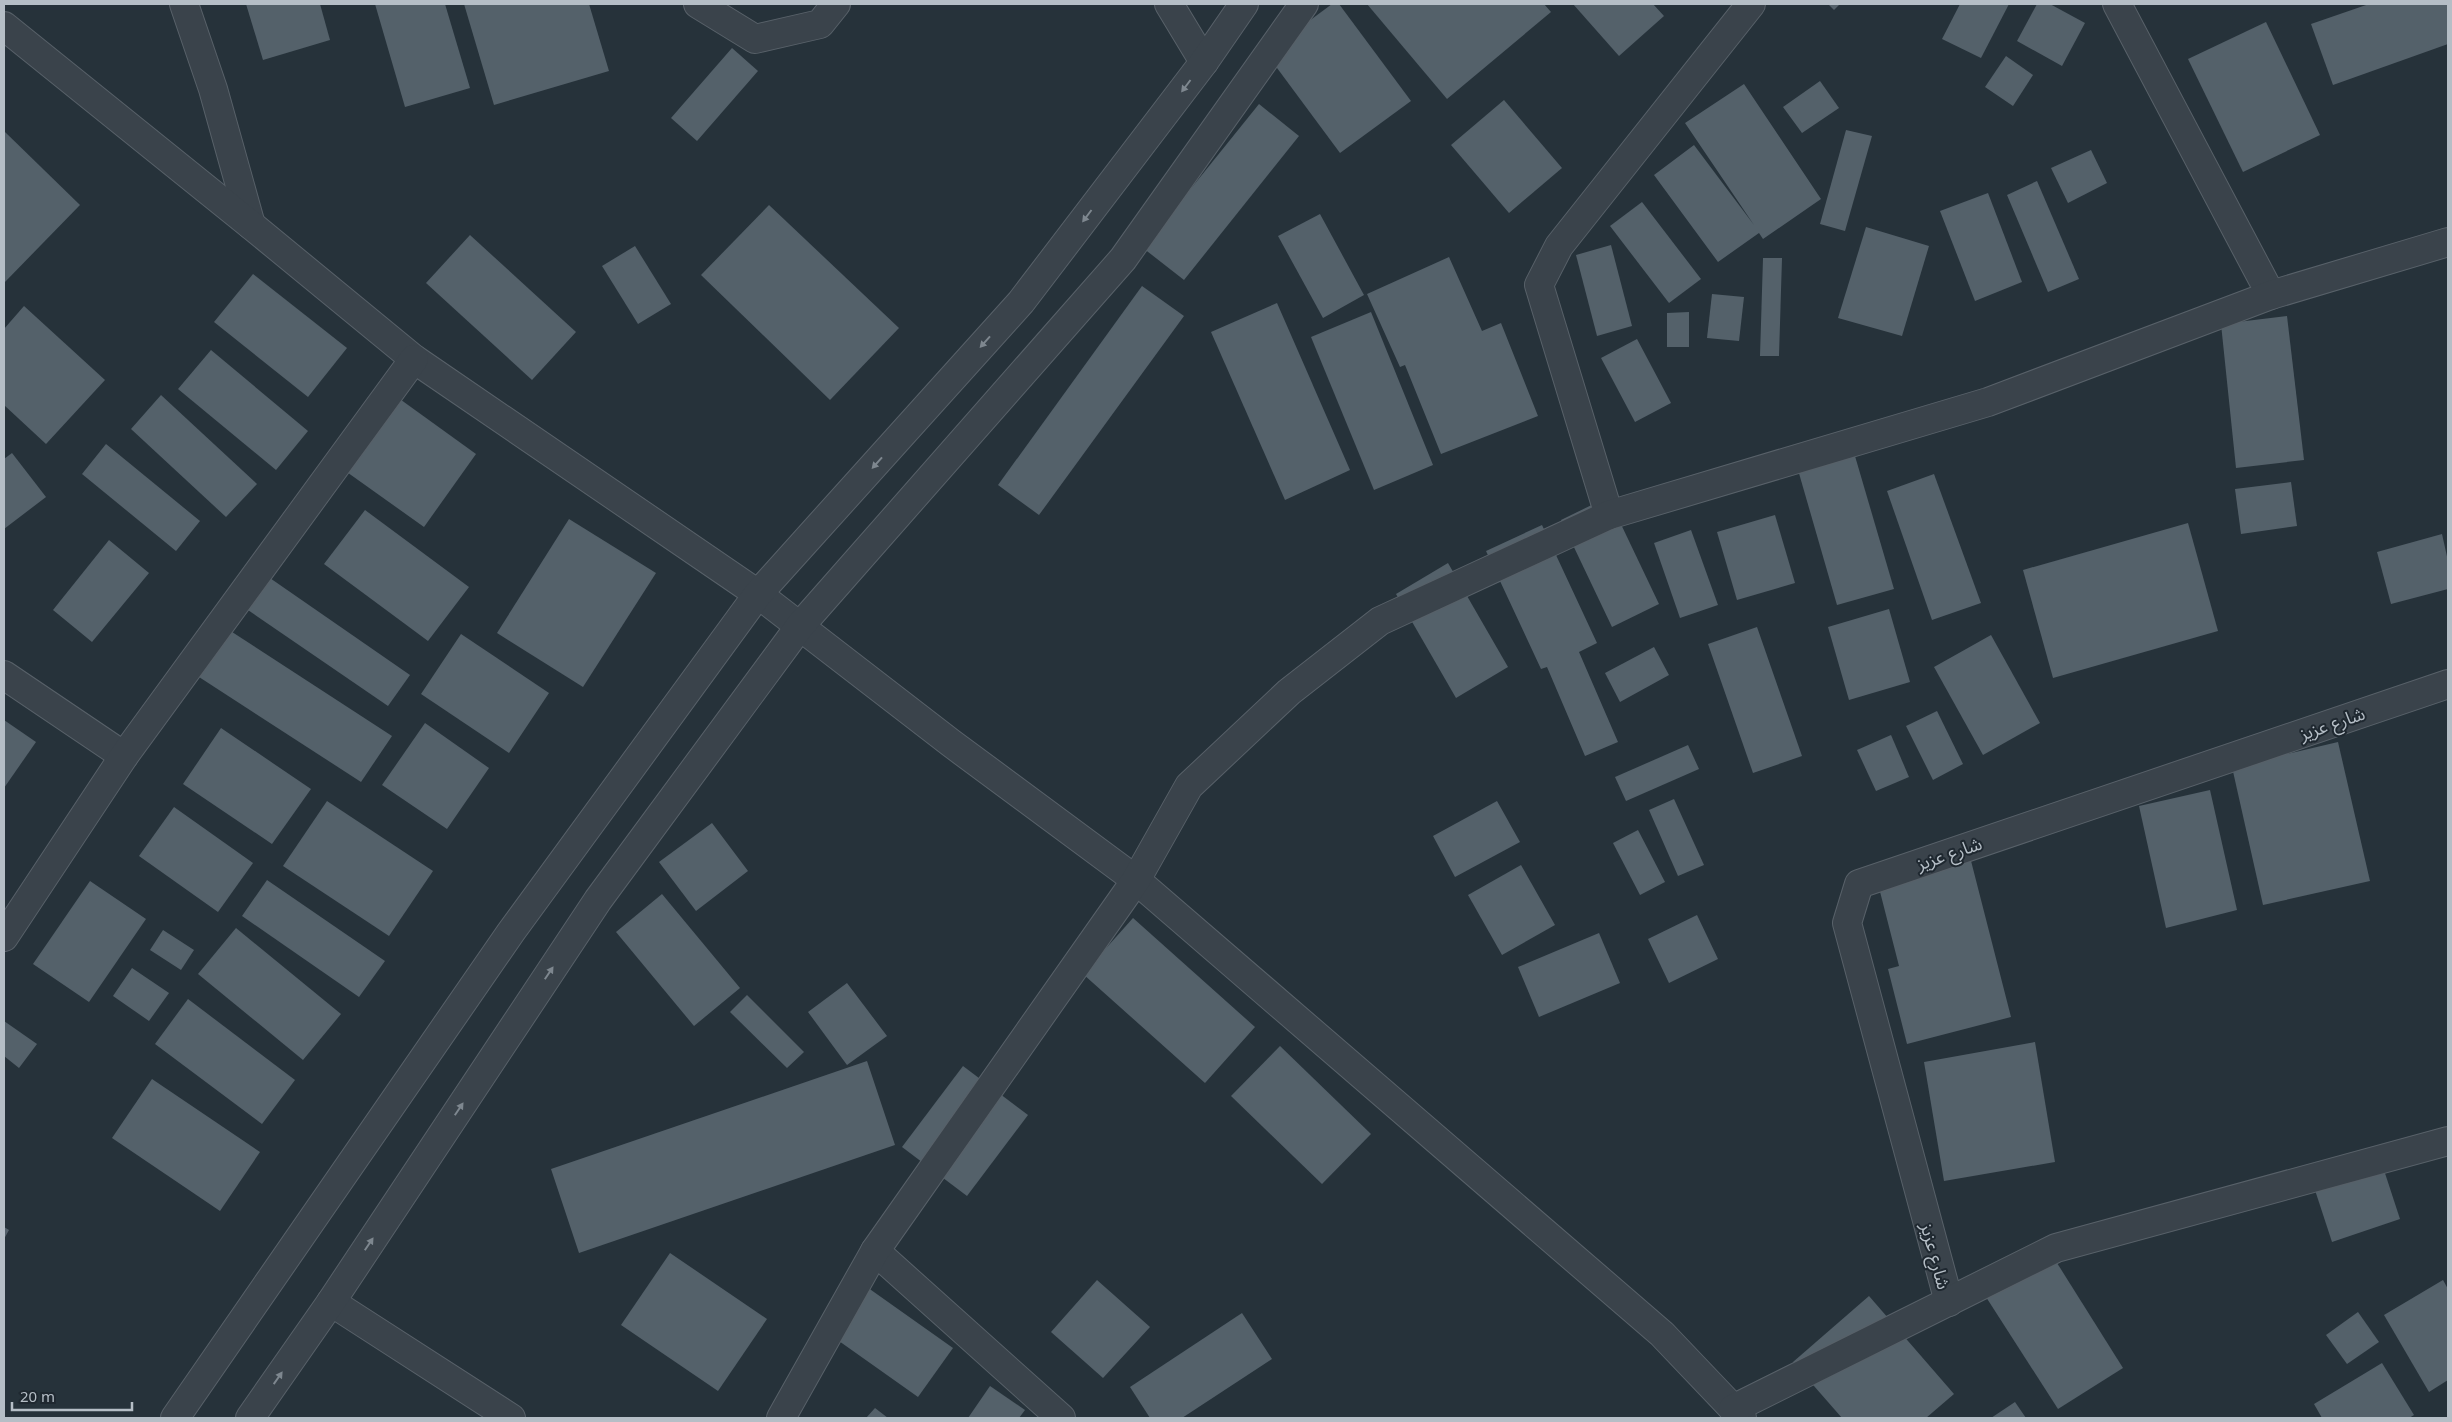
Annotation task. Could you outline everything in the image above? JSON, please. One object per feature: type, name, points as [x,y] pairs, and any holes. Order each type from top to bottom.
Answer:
[{"type":"street","points":[[184,4],[213,89],[251,225]]},
{"type":"street","points":[[698,4],[755,39],[820,24],[836,4]]},
{"type":"street","points":[[1169,4],[1204,62]]},
{"type":"street","points":[[175,1418],[511,932],[758,594],[1021,302],[1204,62],[1244,4]]},
{"type":"street","points":[[250,1418],[331,1302],[598,900],[800,626],[1123,259],[1304,4]]},
{"type":"street","points":[[1609,515],[1539,285],[1559,246],[1751,4]]},
{"type":"street","points":[[2117,4],[2271,295]]},
{"type":"street","points":[[4,26],[414,359],[758,594],[958,749],[1136,880],[1662,1334],[1738,1414],[1949,1302],[2056,1248],[2448,1141]]},
{"type":"street","points":[[781,1418],[875,1251],[1136,880],[1189,786],[1289,692],[1380,621],[1609,515],[1988,402],[2271,295],[2448,242]]},
{"type":"street","points":[[4,937],[124,756],[414,359]]},
{"type":"street","points":[[4,675],[124,756]]},
{"type":"street","name":"شارع عزيز","points":[[1949,1302],[1847,923],[1859,884],[2448,684]]},
{"type":"street","points":[[875,1251],[1061,1418]]},
{"type":"street","points":[[331,1302],[511,1418]]},
{"type":"building","points":[[246,4],[320,4],[330,40],[263,60]]},
{"type":"building","points":[[375,4],[445,4],[470,88],[405,107]]},
{"type":"building","points":[[464,4],[589,4],[609,71],[494,105]]},
{"type":"building","points":[[1332,4],[1339,4],[1411,101],[1340,153],[1266,53]]},
{"type":"building","points":[[1367,4],[1544,4],[1551,12],[1447,99]]},
{"type":"building","points":[[1573,4],[1653,4],[1664,16],[1619,56]]},
{"type":"building","points":[[1828,4],[1840,4],[1834,10]]},
{"type":"building","points":[[1960,4],[2009,4],[1981,58],[1942,39]]},
{"type":"building","points":[[2037,4],[2050,4],[2085,23],[2062,66],[2017,41]]},
{"type":"building","points":[[2369,4],[2448,4],[2448,44],[2333,85],[2311,24]]},
{"type":"building","points":[[2266,22],[2320,135],[2243,172],[2188,59]]},
{"type":"building","points":[[732,48],[758,71],[697,141],[671,118]]},
{"type":"building","points":[[2006,56],[2033,75],[2013,106],[1985,87]]},
{"type":"building","points":[[1820,81],[1839,108],[1802,133],[1783,107]]},
{"type":"building","points":[[1744,84],[1821,199],[1763,239],[1759,233],[1718,262],[1654,175],[1694,145],[1754,225],[1685,123]]},
{"type":"building","points":[[1504,100],[1562,168],[1509,213],[1451,145]]},
{"type":"building","points":[[1259,104],[1299,136],[1184,280],[1143,248]]},
{"type":"building","points":[[1846,130],[1872,136],[1845,231],[1820,224]]},
{"type":"building","points":[[4,131],[80,205],[4,283]]},
{"type":"building","points":[[2091,150],[2107,183],[2068,203],[2051,168]]},
{"type":"building","points":[[2037,181],[2079,279],[2048,292],[2007,195]]},
{"type":"building","points":[[1988,193],[2022,282],[1975,301],[1940,211]]},
{"type":"building","points":[[1642,202],[1701,279],[1669,303],[1610,226]]},
{"type":"building","points":[[769,205],[899,328],[830,400],[701,275]]},
{"type":"building","points":[[1320,214],[1364,295],[1323,318],[1278,236]]},
{"type":"building","points":[[1866,227],[1929,246],[1902,336],[1838,318]]},
{"type":"building","points":[[470,235],[576,332],[532,380],[426,283]]},
{"type":"building","points":[[1611,245],[1632,326],[1597,336],[1576,255]]},
{"type":"building","points":[[635,246],[671,304],[638,324],[602,266]]},
{"type":"building","points":[[1449,257],[1482,331],[1501,323],[1538,416],[1441,454],[1405,365],[1400,367],[1367,294]]},
{"type":"building","points":[[1763,258],[1782,258],[1779,356],[1760,356]]},
{"type":"building","points":[[253,274],[347,348],[308,397],[214,322]]},
{"type":"building","points":[[1142,286],[1184,316],[1039,515],[998,485]]},
{"type":"building","points":[[1712,294],[1744,297],[1739,341],[1707,338]]},
{"type":"building","points":[[1277,303],[1350,470],[1285,500],[1211,332]]},
{"type":"building","points":[[24,306],[105,380],[46,444],[4,405],[4,329]]},
{"type":"building","points":[[1371,312],[1433,465],[1374,490],[1311,337]]},
{"type":"building","points":[[1689,312],[1689,347],[1667,347],[1667,313]]},
{"type":"building","points":[[2287,316],[2304,460],[2236,468],[2221,324]]},
{"type":"building","points":[[1637,339],[1671,403],[1635,422],[1601,358]]},
{"type":"building","points":[[211,350],[308,431],[276,470],[178,389]]},
{"type":"building","points":[[161,395],[257,484],[226,517],[131,429]]},
{"type":"building","points":[[397,397],[476,454],[424,527],[344,470]]},
{"type":"building","points":[[1850,439],[1894,589],[1837,605],[1794,456]]},
{"type":"building","points":[[106,444],[200,521],[176,551],[82,474]]},
{"type":"building","points":[[12,453],[46,497],[4,529],[4,459]]},
{"type":"building","points":[[1934,474],[1981,603],[1932,620],[1887,491]]},
{"type":"building","points":[[2291,482],[2297,526],[2241,534],[2235,489]]},
{"type":"building","points":[[1608,497],[1659,604],[1612,627],[1561,520]]},
{"type":"building","points":[[365,510],[469,587],[428,641],[324,564]]},
{"type":"building","points":[[1775,515],[1795,583],[1737,600],[1717,532]]},
{"type":"building","points":[[569,519],[656,573],[583,687],[497,633]]},
{"type":"building","points":[[2188,523],[2218,631],[2053,678],[2023,570]]},
{"type":"building","points":[[1542,525],[1597,643],[1579,652],[1618,742],[1585,756],[1547,667],[1541,669],[1486,551]]},
{"type":"building","points":[[1691,530],[1718,605],[1680,618],[1654,543]]},
{"type":"building","points":[[2442,534],[2448,561],[2448,589],[2391,604],[2377,552]]},
{"type":"building","points":[[109,540],[149,573],[92,642],[53,610]]},
{"type":"building","points":[[1448,563],[1508,667],[1456,698],[1396,594]]},
{"type":"building","points":[[267,576],[410,675],[388,706],[245,608]]},
{"type":"building","points":[[1889,609],[1910,682],[1849,700],[1828,627]]},
{"type":"building","points":[[1757,627],[1802,756],[1753,773],[1708,644]]},
{"type":"building","points":[[229,630],[392,736],[361,782],[199,677]]},
{"type":"building","points":[[461,634],[549,693],[509,753],[421,694]]},
{"type":"building","points":[[1991,635],[2040,723],[1983,755],[1934,667]]},
{"type":"building","points":[[1654,647],[1669,675],[1620,702],[1605,673]]},
{"type":"building","points":[[1937,711],[1963,764],[1933,780],[1906,726]]},
{"type":"building","points":[[4,720],[36,742],[4,788]]},
{"type":"building","points":[[425,723],[489,768],[447,829],[382,785]]},
{"type":"building","points":[[221,728],[311,789],[272,844],[183,784]]},
{"type":"building","points":[[1891,735],[1909,777],[1876,791],[1857,750]]},
{"type":"building","points":[[2338,742],[2370,881],[2263,905],[2232,767]]},
{"type":"building","points":[[1688,745],[1699,769],[1626,801],[1615,777]]},
{"type":"building","points":[[2210,790],[2237,910],[2166,928],[2139,806]]},
{"type":"building","points":[[1674,799],[1704,865],[1678,876],[1649,810]]},
{"type":"building","points":[[327,801],[433,871],[389,936],[283,866]]},
{"type":"building","points":[[1497,801],[1520,842],[1455,877],[1433,836]]},
{"type":"building","points":[[174,807],[253,863],[218,912],[139,856]]},
{"type":"building","points":[[712,823],[748,871],[696,911],[659,862]]},
{"type":"building","points":[[1638,830],[1665,882],[1640,895],[1613,843]]},
{"type":"building","points":[[1969,853],[2011,1017],[1907,1044],[1888,969],[1899,966],[1876,876]]},
{"type":"building","points":[[1521,865],[1555,925],[1502,955],[1468,895]]},
{"type":"building","points":[[267,880],[385,961],[359,997],[242,916]]},
{"type":"building","points":[[90,881],[146,919],[89,1002],[33,964]]},
{"type":"building","points":[[662,894],[740,988],[694,1026],[616,932]]},
{"type":"building","points":[[1697,915],[1718,959],[1669,983],[1648,939]]},
{"type":"building","points":[[1133,918],[1255,1027],[1205,1083],[1083,974]]},
{"type":"building","points":[[236,928],[341,1014],[303,1060],[198,974]]},
{"type":"building","points":[[163,930],[194,950],[181,970],[150,950]]},
{"type":"building","points":[[1599,933],[1620,983],[1539,1017],[1518,967]]},
{"type":"building","points":[[132,968],[169,993],[149,1021],[113,996]]},
{"type":"building","points":[[847,983],[887,1036],[847,1065],[808,1012]]},
{"type":"building","points":[[747,995],[804,1052],[787,1068],[730,1012]]},
{"type":"building","points":[[188,999],[295,1080],[262,1124],[155,1044]]},
{"type":"building","points":[[4,1021],[37,1044],[19,1068],[4,1056]]},
{"type":"building","points":[[2035,1042],[2055,1162],[1944,1181],[1924,1062]]},
{"type":"building","points":[[1280,1046],[1371,1134],[1322,1184],[1231,1096]]},
{"type":"building","points":[[867,1061],[895,1145],[579,1253],[551,1169]]},
{"type":"building","points":[[963,1066],[1028,1115],[967,1196],[902,1147]]},
{"type":"building","points":[[152,1079],[260,1152],[220,1211],[112,1138]]},
{"type":"building","points":[[2381,1161],[2400,1219],[2332,1242],[2313,1184]]},
{"type":"building","points":[[4,1227],[9,1230],[4,1239]]},
{"type":"building","points":[[670,1253],[767,1319],[718,1391],[621,1325]]},
{"type":"building","points":[[2052,1255],[2123,1368],[2058,1409],[1986,1297]]},
{"type":"building","points":[[857,1280],[953,1348],[918,1397],[822,1329]]},
{"type":"building","points":[[1097,1280],[1150,1327],[1103,1378],[1051,1332]]},
{"type":"building","points":[[2443,1280],[2448,1289],[2448,1380],[2429,1392],[2384,1315]]},
{"type":"building","points":[[1869,1296],[1954,1394],[1926,1418],[1842,1418],[1793,1362]]},
{"type":"building","points":[[2358,1312],[2379,1342],[2347,1364],[2326,1335]]},
{"type":"building","points":[[1242,1313],[1272,1359],[1182,1418],[1150,1418],[1130,1387]]},
{"type":"building","points":[[2382,1363],[2414,1415],[2409,1418],[2322,1418],[2314,1404]]},
{"type":"building","points":[[990,1386],[1025,1410],[1019,1418],[968,1418]]},
{"type":"building","points":[[2015,1402],[2026,1418],[1991,1418]]},
{"type":"building","points":[[875,1408],[888,1418],[866,1418]]}]
